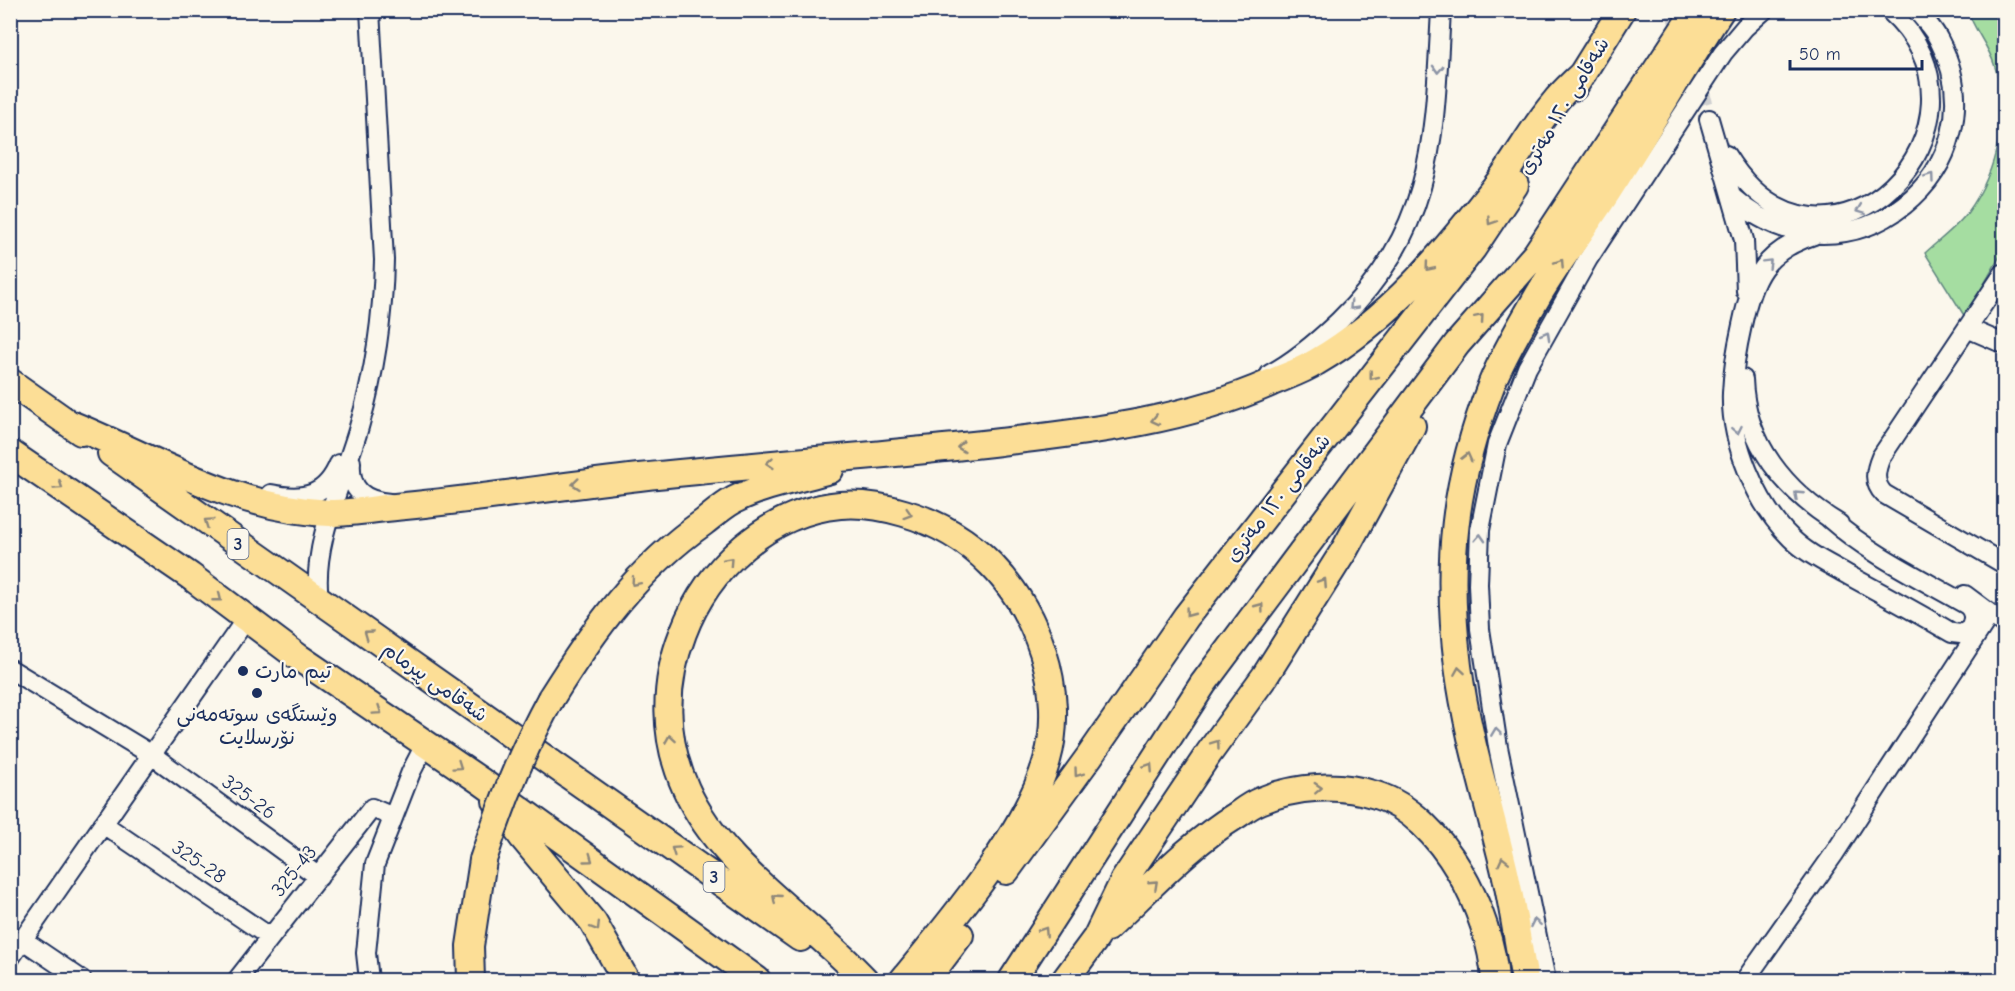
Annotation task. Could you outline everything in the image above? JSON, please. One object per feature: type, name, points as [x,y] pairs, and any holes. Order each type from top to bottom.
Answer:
[{"type":"highway","name":"شەقامی ١٢٠ مەتری","points":[[927,970],[1089,757],[1186,617],[1473,248],[1532,161],[1622,10]]},
{"type":"highway","points":[[1012,981],[1203,684],[1457,344],[1536,254],[1696,10]]},
{"type":"highway","points":[[1525,981],[1506,875],[1473,741],[1458,668],[1452,554],[1460,488],[1469,450],[1493,381],[1540,293],[1612,185],[1721,10]]},
{"type":"highway","points":[[68,423],[208,486],[270,505],[332,513],[744,466],[891,454],[1086,432],[1129,426],[1190,412],[1252,391],[1295,373],[1318,361],[1383,314],[1420,278],[1497,184],[1554,103],[1583,73]]},
{"type":"highway","points":[[1065,981],[1096,938],[1124,880],[1209,753],[1265,676],[1345,549],[1457,344]]},
{"type":"highway","name":"شەقامی پیرمام","points":[[10,382],[863,981]]},
{"type":"highway","points":[[10,453],[190,576],[246,619],[482,782],[758,981]]},
{"type":"highway","points":[[471,981],[470,946],[476,901],[483,860],[495,822],[531,734],[551,698],[596,630],[640,575],[697,526],[733,501],[770,486],[891,454]]},
{"type":"highway","points":[[863,981],[845,959],[759,883],[719,840],[701,816],[684,784],[674,760],[668,722],[670,682],[674,659],[688,618],[705,589],[730,559],[760,535],[796,517],[839,505],[890,509],[916,517],[953,534],[988,560],[1002,574],[1026,610],[1036,632],[1051,683],[1050,739],[1047,759],[1037,786],[1006,844],[927,970],[903,981]]},
{"type":"highway","points":[[482,782],[524,838],[593,922],[626,981]]},
{"type":"highway","points":[[1096,938],[1212,831],[1250,807],[1260,801],[1305,789],[1342,788],[1377,795],[1404,810],[1432,833],[1453,861],[1473,897],[1489,944],[1495,981]]},
{"type":"highway","points":[[456,981],[476,901]]},
{"type":"street","points":[[319,599],[318,561],[372,375],[382,320],[384,260],[370,10]]},
{"type":"street","points":[[1190,412],[1278,370],[1306,349],[1357,303],[1391,258],[1413,213],[1428,165],[1435,112],[1441,10]]},
{"type":"street","points":[[1546,981],[1498,747],[1480,629],[1478,584],[1480,531],[1497,444],[1527,368],[1588,260],[1723,53],[1745,27],[1764,10]]},
{"type":"street","points":[[1745,981],[1833,854],[1953,673],[1998,618],[1970,597],[1890,555],[1803,500],[1764,451],[1752,428],[1743,394],[1746,263],[1744,240],[1712,126],[1727,157],[1746,183],[1767,200],[1790,212],[1824,217],[1846,215],[1865,209],[1887,196],[1910,176],[1922,156],[1932,129],[1936,103],[1931,72],[1921,45],[1889,10]]},
{"type":"street","points":[[1733,198],[1768,222],[1814,235],[1860,229],[1893,215],[1916,195],[1942,158],[1952,126],[1954,92],[1940,40],[1917,10]]},
{"type":"street","points":[[1814,235],[1793,243],[1770,259],[1761,270],[1750,293],[1735,361],[1732,394],[1742,454],[1761,500],[1808,556],[1948,643],[1954,655],[1953,673]]},
{"type":"street","points":[[2004,273],[1881,457],[1875,478],[1878,488],[1893,500],[2004,564]]},
{"type":"street","points":[[1967,328],[2004,344]]},
{"type":"street","points":[[149,458],[205,478],[277,495],[299,496],[317,492],[329,483],[339,466],[372,375]]},
{"type":"street","points":[[351,452],[351,478],[361,494],[375,502],[409,505]]},
{"type":"street","points":[[1791,538],[1816,557],[1952,633],[1961,634],[1970,629],[1974,618],[1971,608],[1881,556],[1830,519]]},
{"type":"street","points":[[10,958],[246,619]]},
{"type":"street","name":"325-26","points":[[10,669],[152,754],[319,877]]},
{"type":"street","points":[[369,981],[366,953],[375,864],[426,743]]},
{"type":"street","name":"325-43","points":[[237,981],[372,808],[393,817]]},
{"type":"street","name":"325-28","points":[[104,824],[270,937]]},
{"type":"street","points":[[23,940],[82,981]]},
{"type":"green space","points":[[1968,11],[2004,11],[2004,249],[1965,317],[1925,253],[1968,212],[1987,179],[1998,141],[2001,121],[1999,82],[1991,57]]},
{"type":"tunnel","points":[[1674,10],[1709,119]]},
{"type":"place","name":"تيم مارت","points":[[243,671]]},
{"type":"place","name":"وێستگەی سوتەمەنی نۆرسلایت","points":[[257,693]]}]
